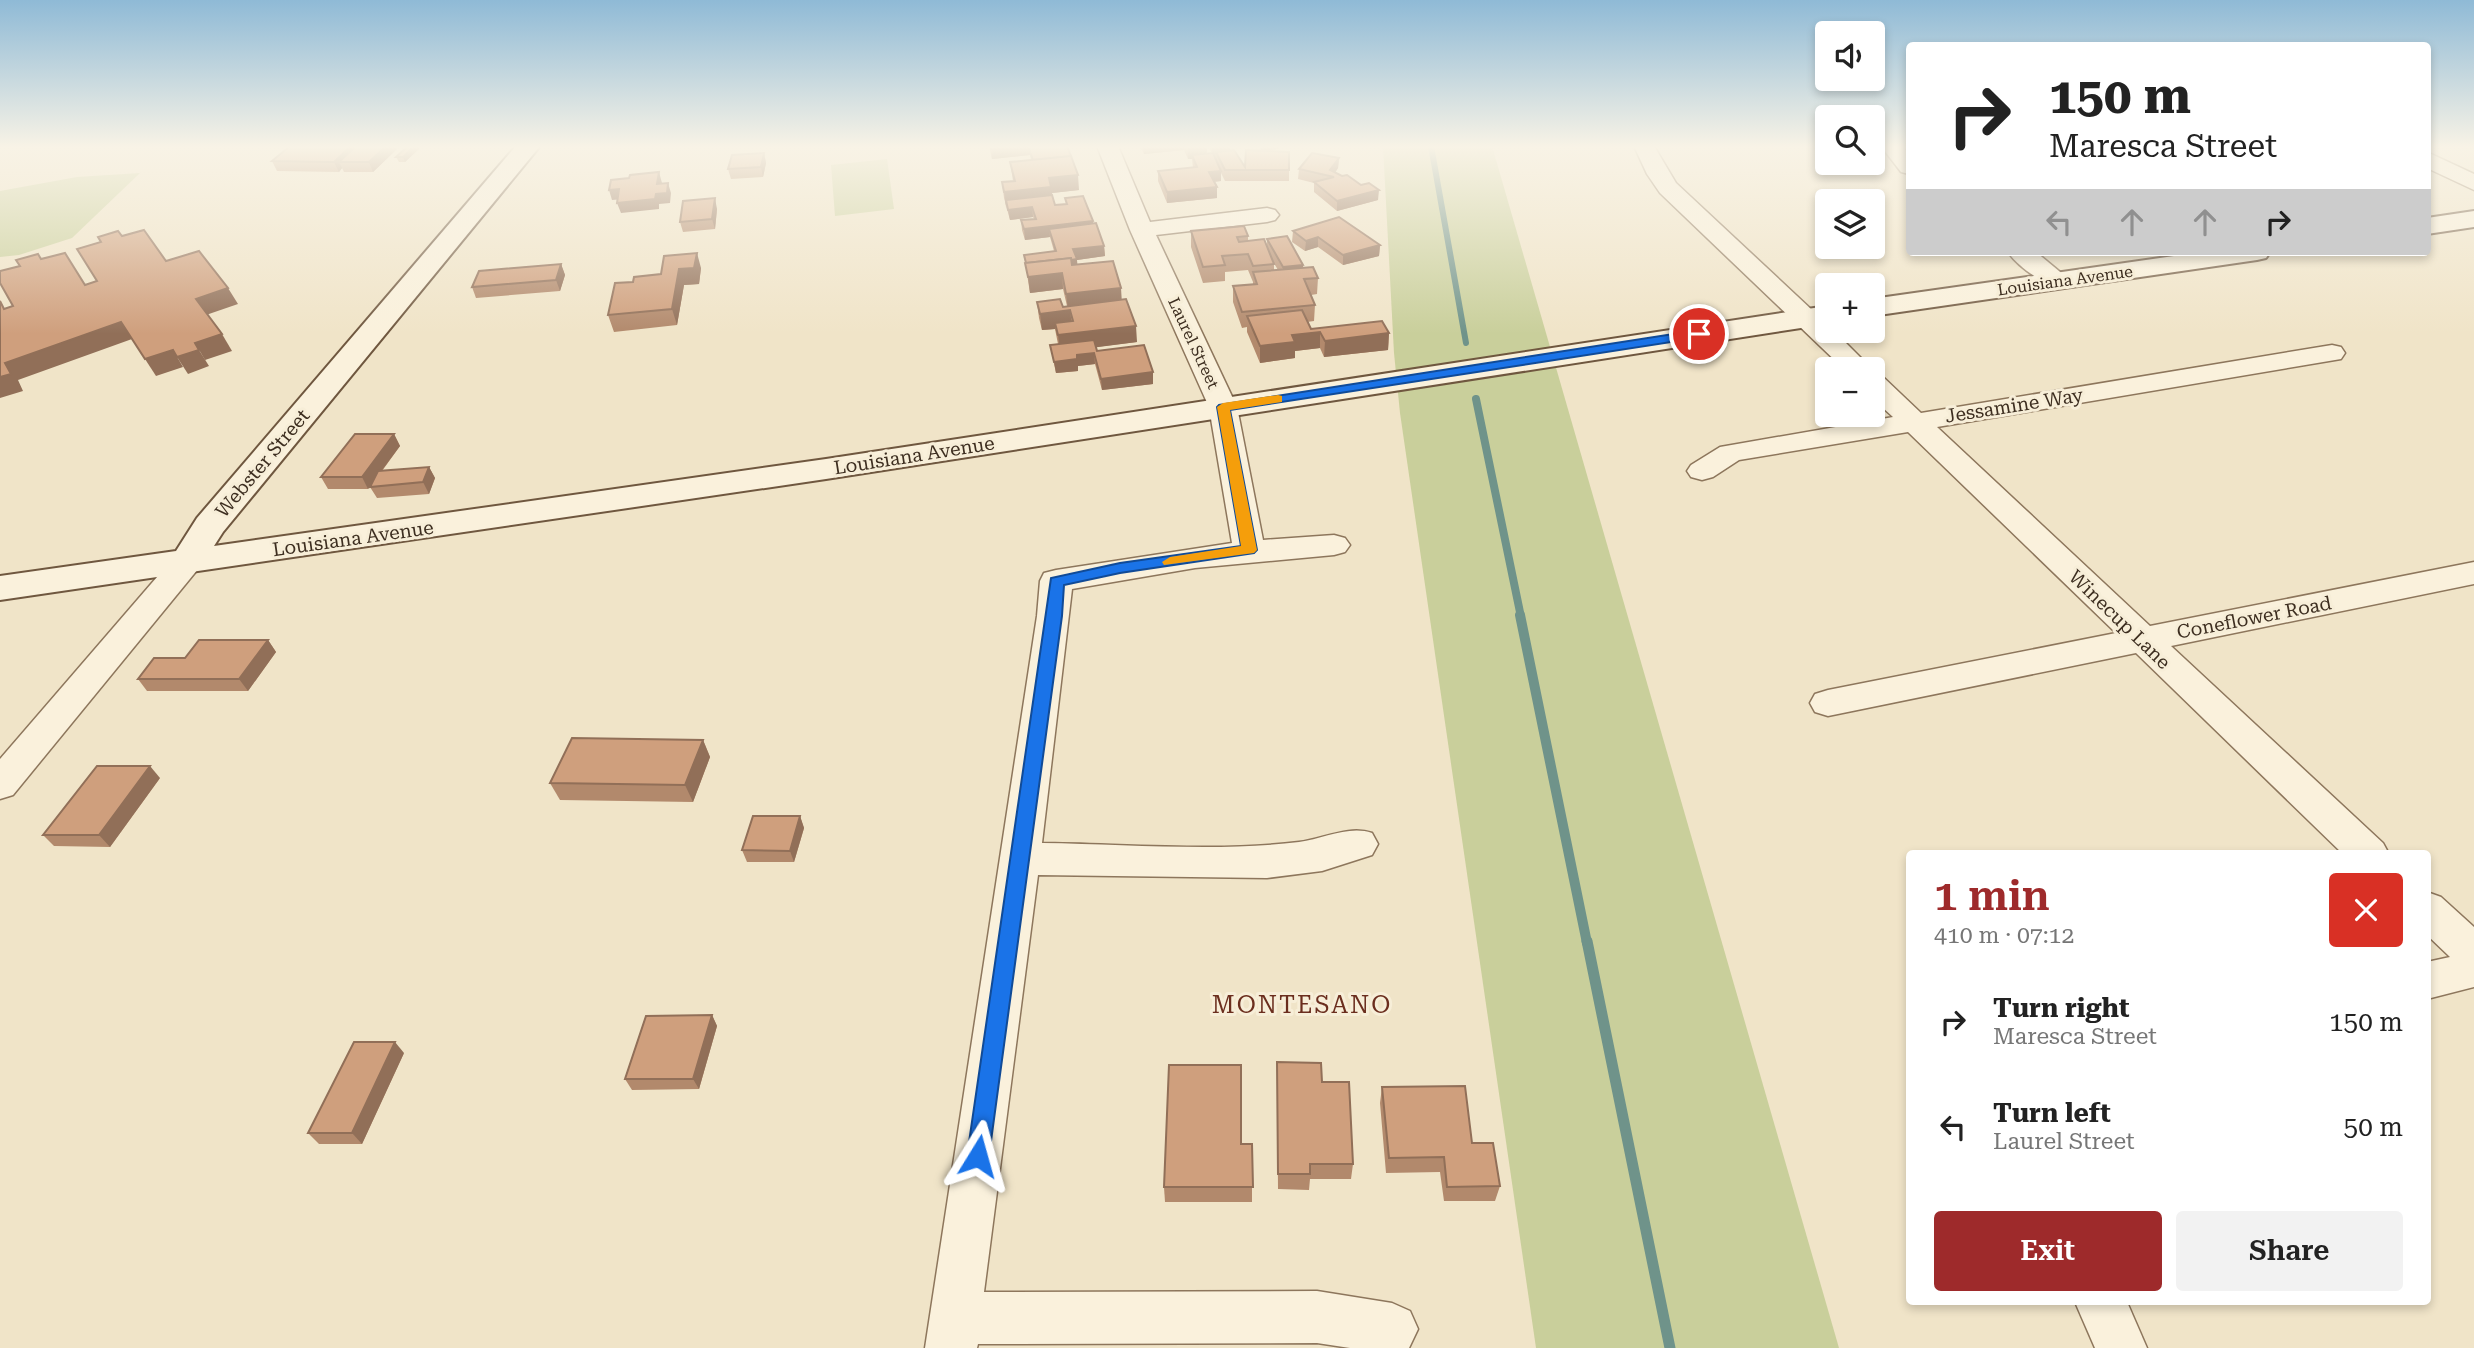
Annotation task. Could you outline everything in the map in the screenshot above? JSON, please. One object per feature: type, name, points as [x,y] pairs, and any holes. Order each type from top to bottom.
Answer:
[{"type":"street","name":"Webster Street","points":[[0,785],[187,562],[209,526],[475,209]]},
{"type":"street","name":"Laurel Street","points":[[1133,209],[1223,407],[1249,550]]},
{"type":"street","points":[[1692,209],[1815,315]]},
{"type":"street","points":[[1142,230],[1267,215]]},
{"type":"street","points":[[2431,225],[2474,219]]},
{"type":"street","points":[[2025,256],[2059,281]]},
{"type":"street","name":"Louisiana Avenue","points":[[1885,306],[2230,256]]},
{"type":"street","name":"Louisiana Avenue","points":[[0,588],[826,469],[1815,316]]},
{"type":"street","points":[[1838,343],[1849,357]]},
{"type":"street","name":"Jessamine Way","points":[[1702,471],[1730,453],[2332,353]]},
{"type":"street","name":"Winecup Lane","points":[[1885,394],[2365,850]]},
{"type":"street","points":[[1334,545],[1249,550],[1120,568],[1056,581],[1054,616],[953,1333],[1317,1317],[1392,1329]]},
{"type":"street","name":"Coneflower Road","points":[[1828,704],[2474,573]]},
{"type":"street","points":[[1019,859],[1267,862],[1322,855],[1358,844]]},
{"type":"street","points":[[2431,913],[2474,954]]},
{"type":"street","points":[[2431,980],[2474,969]]},
{"type":"street","points":[[2102,1305],[2121,1348]]},
{"type":"green space","points":[[0,209],[102,209],[72,238],[19,255],[0,257]]},
{"type":"green space","points":[[834,209],[894,209],[835,216]]},
{"type":"green space","points":[[1386,209],[1510,209],[1839,1348],[1536,1348],[1400,413]]},
{"type":"building","points":[[682,209],[713,209],[712,219],[680,222]]},
{"type":"building","points":[[1033,209],[1088,209],[1093,221],[1024,229],[1021,220],[1036,219]]},
{"type":"building","points":[[1339,217],[1380,245],[1343,255],[1318,237],[1306,241],[1293,231]]},
{"type":"building","points":[[1096,223],[1104,246],[1073,249],[1077,259],[1026,263],[1024,255],[1056,251],[1049,229]]},
{"type":"building","points":[[1244,226],[1248,236],[1237,237],[1239,242],[1264,239],[1274,264],[1253,266],[1248,254],[1222,256],[1225,265],[1203,267],[1191,231]]},
{"type":"building","points":[[144,230],[166,261],[199,251],[228,288],[196,299],[222,334],[195,343],[199,350],[177,357],[173,350],[145,359],[121,322],[5,363],[11,374],[0,377],[0,301],[4,309],[13,306],[0,283],[0,271],[20,266],[16,260],[38,254],[41,259],[65,253],[85,285],[97,281],[77,249],[101,242],[98,237],[118,231],[122,236]]},
{"type":"building","points":[[1287,236],[1303,265],[1283,267],[1267,239]]},
{"type":"building","points":[[697,253],[694,268],[679,269],[672,309],[608,315],[615,283],[633,282],[634,277],[661,274],[664,256]]},
{"type":"building","points":[[1071,258],[1072,265],[1113,261],[1121,288],[1066,294],[1062,273],[1028,277],[1025,263]]},
{"type":"building","points":[[561,264],[556,280],[472,287],[479,271]]},
{"type":"building","points":[[1313,267],[1318,278],[1304,279],[1315,305],[1242,312],[1233,286],[1257,284],[1253,272]]},
{"type":"building","points":[[1060,299],[1063,307],[1126,299],[1136,326],[1058,335],[1055,323],[1073,321],[1070,310],[1040,314],[1037,302]]},
{"type":"building","points":[[1302,310],[1311,329],[1382,321],[1389,333],[1325,341],[1320,332],[1292,335],[1295,342],[1260,346],[1247,316]]},
{"type":"building","points":[[1094,340],[1097,351],[1144,345],[1153,372],[1101,379],[1094,353],[1077,355],[1077,359],[1054,362],[1050,345]]},
{"type":"building","points":[[355,434],[394,434],[362,477],[321,477]]},
{"type":"building","points":[[429,467],[423,482],[370,487],[378,471]]},
{"type":"building","points":[[199,640],[268,640],[239,679],[138,679],[154,658],[185,658]]},
{"type":"building","points":[[572,738],[703,740],[685,785],[550,783]]},
{"type":"building","points":[[97,766],[150,766],[99,835],[43,835]]},
{"type":"building","points":[[753,816],[800,816],[790,851],[742,850]]},
{"type":"building","points":[[712,1015],[693,1079],[625,1079],[646,1016]]},
{"type":"building","points":[[354,1042],[395,1042],[352,1133],[308,1133]]},
{"type":"building","points":[[1277,1062],[1321,1063],[1322,1082],[1349,1082],[1353,1164],[1310,1164],[1310,1174],[1278,1174]]},
{"type":"building","points":[[1169,1065],[1241,1065],[1241,1144],[1252,1144],[1253,1187],[1164,1187]]},
{"type":"building","points":[[1465,1086],[1472,1143],[1493,1143],[1500,1186],[1447,1187],[1444,1157],[1389,1158],[1382,1087]]},
{"type":"waterway","points":[[1442,209],[1466,343]]},
{"type":"waterway","points":[[1476,399],[1521,617]]},
{"type":"waterway","points":[[1520,615],[1587,943]]},
{"type":"waterway","points":[[1587,941],[1670,1348]]},
{"type":"slow traffic","points":[[1170,562],[1249,550],[1230,432],[1223,407],[1278,399]]},
{"type":"district","name":"MONTESANO","points":[[1302,1005]]},
{"type":"route","points":[[978,1156],[1054,616],[1056,581],[1120,568],[1249,550],[1230,432],[1223,407],[1699,334]]}]
